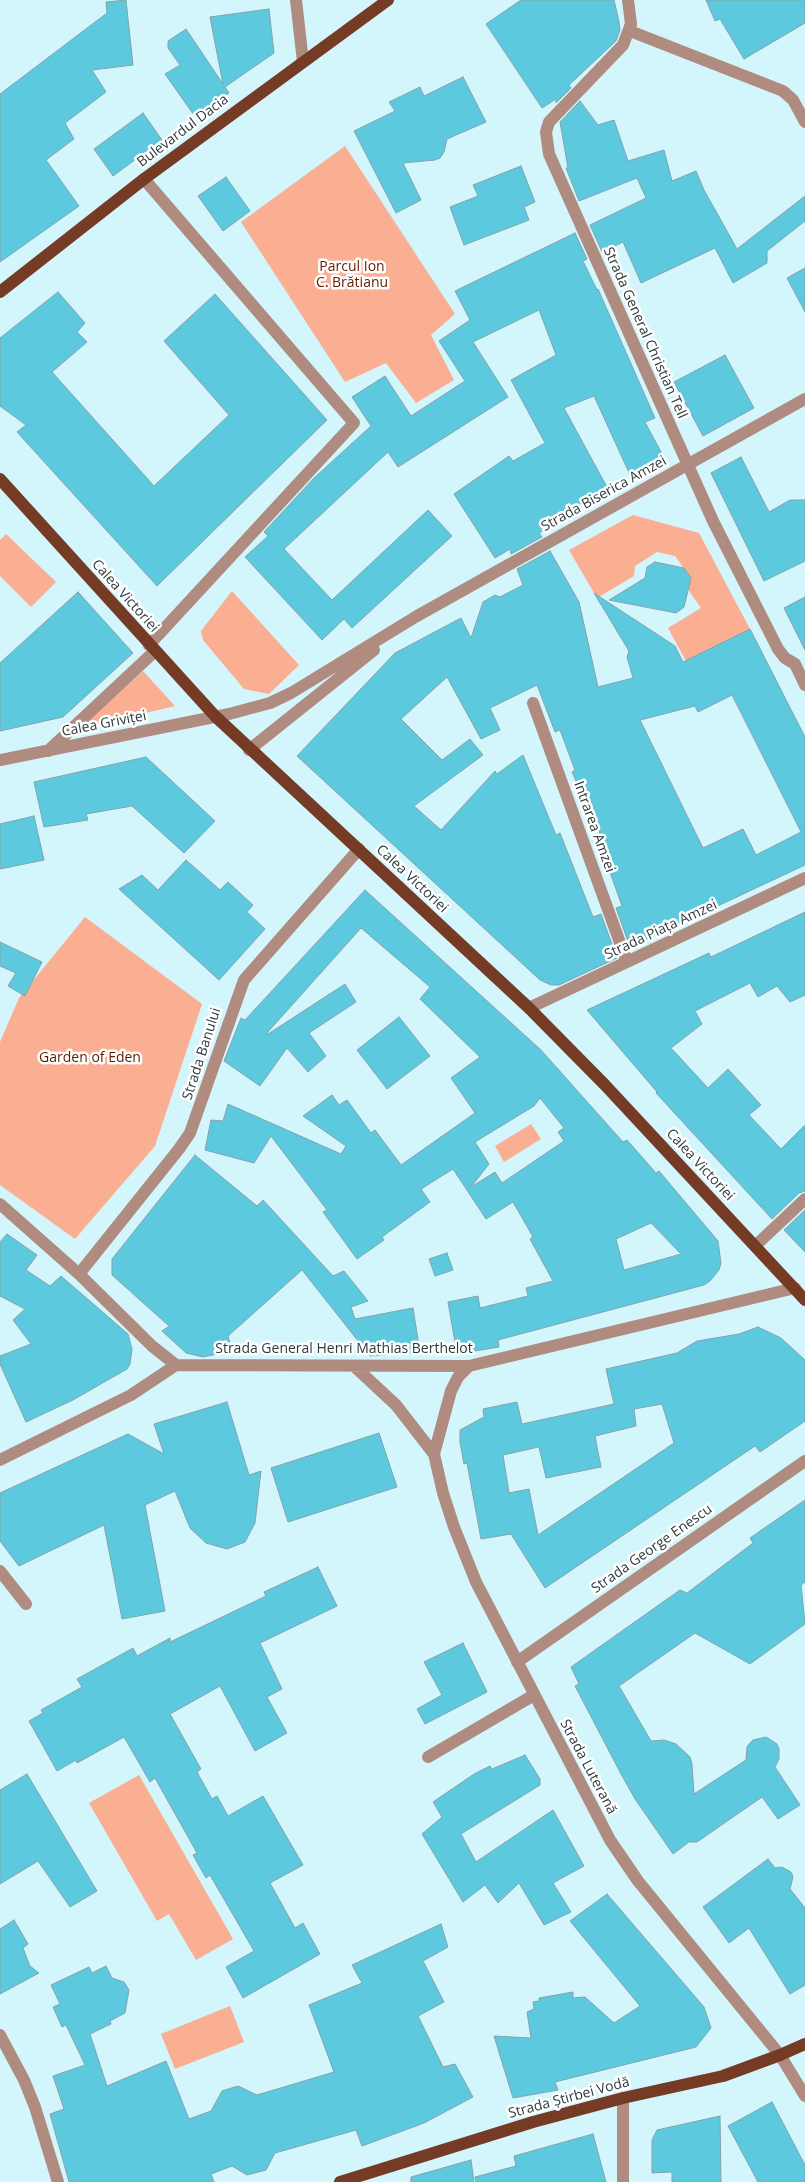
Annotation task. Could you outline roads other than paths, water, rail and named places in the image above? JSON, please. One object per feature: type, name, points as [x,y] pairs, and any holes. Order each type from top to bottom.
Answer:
[{"type":"main road","name":"Bulevardul Dacia","points":[[0,292],[144,179],[388,0]]},
{"type":"main road","name":"Calea Victoriei","points":[[0,479],[215,716],[249,750],[359,849],[529,1008],[605,1085],[805,1300]]},
{"type":"main road","name":"Strada Știrbei Vodă","points":[[340,2182],[534,2122],[623,2098],[723,2076],[780,2056],[805,2044]]},
{"type":"street","points":[[296,0],[303,62]]},
{"type":"street","points":[[628,0],[631,16],[630,31],[783,91],[793,100],[805,122]]},
{"type":"street","name":"Strada General Christian Tell","points":[[630,31],[616,53],[549,122],[546,132],[547,143],[554,167],[713,521],[778,649],[785,658],[800,662],[805,685]]},
{"type":"street","points":[[48,751],[152,648],[354,423],[144,179]]},
{"type":"street","name":"Strada Biserica Amzei","points":[[215,716],[270,703],[284,696],[417,616],[805,399]]},
{"type":"street","name":"Strada Biserica Amzei","points":[[249,750],[417,616]]},
{"type":"street","name":"Intrarea Amzei","points":[[533,703],[627,962]]},
{"type":"street","name":"Calea Griviței","points":[[0,760],[215,716]]},
{"type":"street","name":"Strada Banului","points":[[79,1274],[179,1150],[190,1133],[244,980],[359,849]]},
{"type":"street","name":"Strada Piața Amzei","points":[[529,1008],[805,878]]},
{"type":"street","points":[[755,1246],[805,1199]]},
{"type":"street","points":[[0,1204],[79,1274],[152,1346],[176,1366],[131,1395],[0,1460]]},
{"type":"street","name":"Strada General Henri Mathias Berthelot","points":[[176,1366],[469,1366],[794,1288]]},
{"type":"street","name":"Strada Luterană","points":[[354,1366],[396,1405],[434,1454],[443,1493],[467,1562],[534,1696],[598,1818],[624,1862],[780,2056],[804,2091]]},
{"type":"street","name":"Strada Luterană","points":[[434,1454],[451,1391],[458,1377],[469,1366]]},
{"type":"street","name":"Strada George Enescu","points":[[517,1662],[805,1461]]},
{"type":"street","points":[[0,1571],[26,1604]]},
{"type":"street","points":[[428,1757],[534,1696]]},
{"type":"street","points":[[0,2035],[24,2080],[35,2107],[58,2182]]},
{"type":"street","points":[[623,2098],[623,2182]]},
{"type":"park label","name":"Parcul Ion C. Brătianu","points":[[352,276]]},
{"type":"park label","name":"Garden of Eden","points":[[90,1058]]}]
